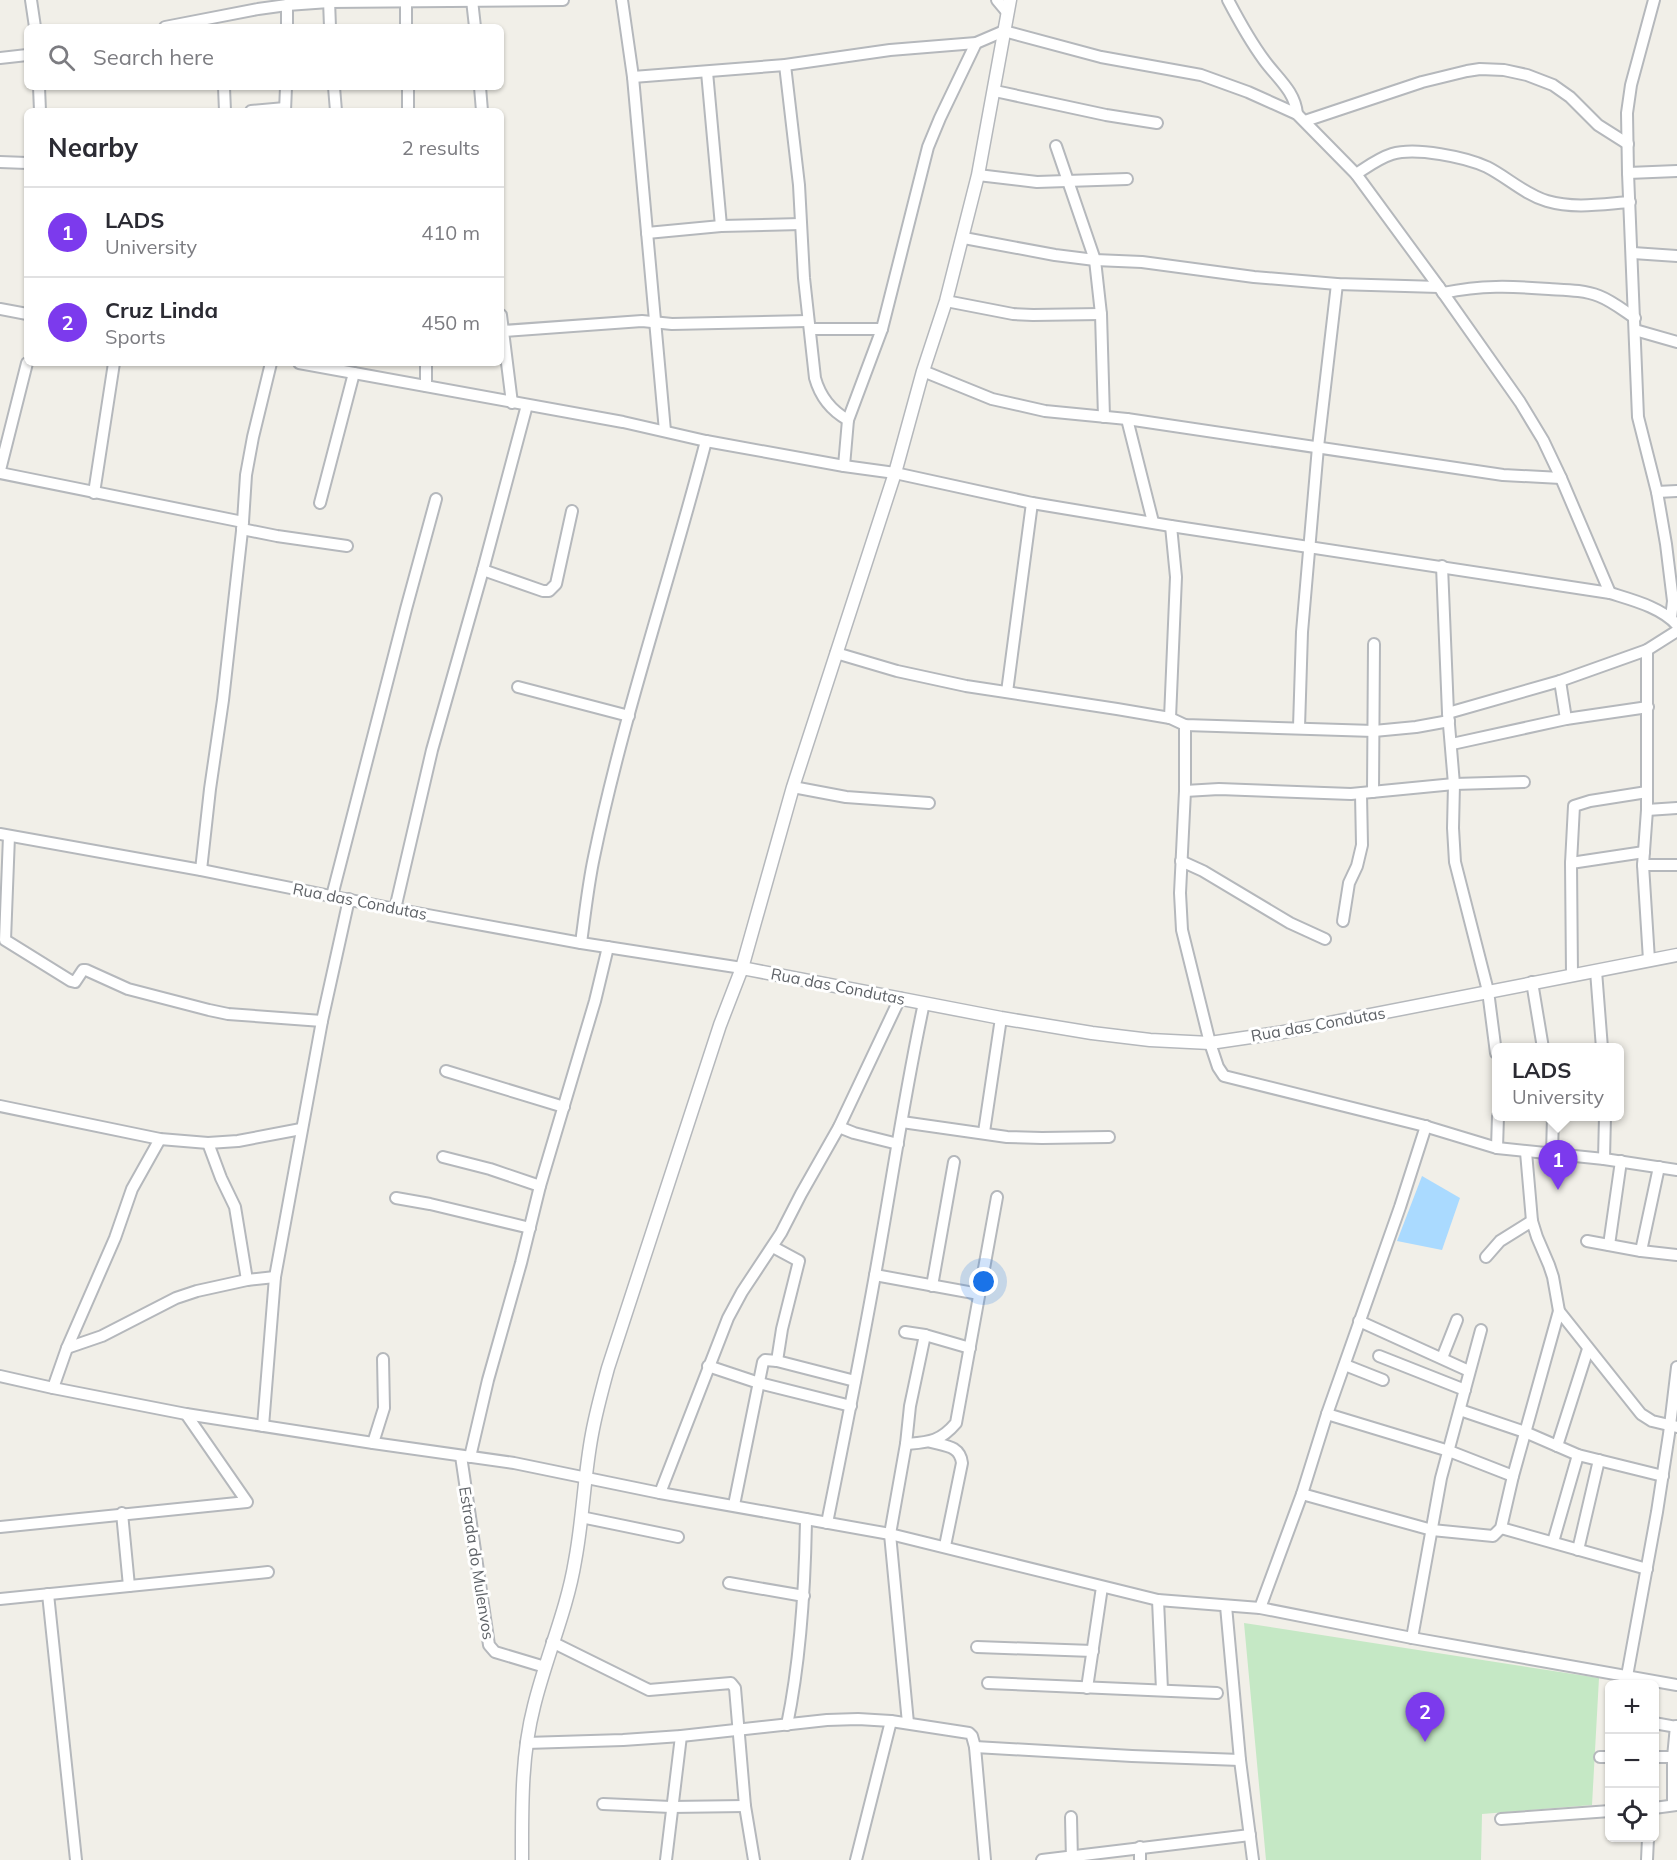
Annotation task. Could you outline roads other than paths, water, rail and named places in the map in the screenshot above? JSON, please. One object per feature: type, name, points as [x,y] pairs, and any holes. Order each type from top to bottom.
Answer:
[{"type":"street","points":[[31,0],[35,24]]},
{"type":"street","points":[[194,24],[223,21],[287,5],[329,1],[563,0]]},
{"type":"street","points":[[622,0],[633,77],[665,431]]},
{"type":"street","points":[[522,1860],[526,1743],[533,1707],[571,1583],[592,1435],[608,1368],[720,1025],[742,968],[793,787],[895,472],[946,301],[978,175],[995,91],[1009,6],[997,0]]},
{"type":"street","points":[[1228,0],[1264,60],[1294,96],[1301,118]]},
{"type":"street","points":[[1654,0],[1631,85],[1627,113],[1628,173],[1638,417],[1672,544],[1674,622]]},
{"type":"street","points":[[329,1],[330,24]]},
{"type":"street","points":[[406,1],[406,24]]},
{"type":"street","points":[[472,1],[475,24]]},
{"type":"street","points":[[286,24],[287,5]]},
{"type":"street","points":[[633,77],[785,65],[890,50],[976,43],[1004,31],[1101,57],[1201,75],[1248,92],[1301,118],[1356,174],[1520,402],[1543,440],[1561,478],[1610,593]]},
{"type":"street","points":[[844,465],[848,420],[882,329],[928,147],[976,43]]},
{"type":"street","points":[[0,58],[24,55]]},
{"type":"street","points":[[785,65],[799,185],[815,378],[818,388],[832,408],[848,420]]},
{"type":"street","points":[[1301,118],[1422,82],[1473,70],[1504,70],[1527,75],[1553,85],[1570,97],[1598,125],[1628,144]]},
{"type":"street","points":[[707,72],[721,226]]},
{"type":"street","points":[[39,90],[40,108]]},
{"type":"street","points":[[224,90],[225,108]]},
{"type":"street","points":[[285,90],[285,108]]},
{"type":"street","points":[[334,90],[336,108]]},
{"type":"street","points":[[408,90],[408,108]]},
{"type":"street","points":[[480,90],[482,108]]},
{"type":"street","points":[[995,91],[1106,115],[1157,123]]},
{"type":"street","points":[[1056,146],[1095,260],[1101,314],[1104,417]]},
{"type":"street","points":[[1356,174],[1392,154],[1407,152],[1436,154],[1464,159],[1487,167],[1546,201],[1576,205],[1630,202]]},
{"type":"street","points":[[0,162],[24,163]]},
{"type":"street","points":[[1628,173],[1677,171]]},
{"type":"street","points":[[978,175],[1037,182],[1127,179]]},
{"type":"street","points":[[647,233],[721,226],[801,224]]},
{"type":"street","points":[[963,238],[1055,255],[1142,262],[1254,278],[1441,290],[1502,285],[1576,290],[1598,295],[1635,318]]},
{"type":"street","points":[[1633,253],[1677,256]]},
{"type":"street","points":[[1299,727],[1302,632],[1318,447],[1337,284]]},
{"type":"street","points":[[946,301],[1013,314],[1101,314]]},
{"type":"street","points":[[0,309],[24,313]]},
{"type":"street","points":[[504,331],[642,321],[672,324],[809,325],[882,329]]},
{"type":"street","points":[[1635,330],[1677,342]]},
{"type":"street","points":[[504,339],[512,403]]},
{"type":"street","points":[[26,366],[0,471],[242,525],[277,536],[347,546]]},
{"type":"street","points":[[94,493],[114,366]]},
{"type":"street","points":[[201,870],[246,475],[270,366]]},
{"type":"street","points":[[324,366],[357,370],[426,386],[665,431],[706,441],[895,472],[1032,502],[1172,526],[1610,593],[1642,603],[1674,622]]},
{"type":"street","points":[[426,366],[426,386]]},
{"type":"street","points":[[320,503],[357,370]]},
{"type":"street","points":[[923,372],[992,399],[1045,411],[1127,419],[1503,475],[1561,478]]},
{"type":"street","points":[[395,909],[432,750],[527,405]]},
{"type":"street","points":[[1127,419],[1153,522]]},
{"type":"street","points":[[581,943],[594,857],[606,800],[706,441]]},
{"type":"street","points":[[1658,492],[1677,491]]},
{"type":"street","points":[[332,896],[436,499]]},
{"type":"street","points":[[1007,692],[1032,502]]},
{"type":"street","points":[[483,570],[543,591],[549,591],[556,584],[572,511]]},
{"type":"street","points":[[1170,718],[1176,577],[1172,526]]},
{"type":"street","points":[[1442,566],[1454,784],[1455,862],[1488,991],[1496,1043]]},
{"type":"street","points":[[836,653],[897,671],[966,686],[1170,718],[1185,725],[1374,731],[1416,727],[1560,681],[1647,650],[1677,631]]},
{"type":"street","points":[[1372,792],[1374,644]]},
{"type":"street","points":[[1647,650],[1647,810],[1643,866],[1649,960]]},
{"type":"street","points":[[1560,681],[1566,719]]},
{"type":"street","points":[[518,687],[628,716]]},
{"type":"street","points":[[1452,744],[1566,719],[1648,708]]},
{"type":"street","points":[[1185,725],[1185,791],[1180,893],[1182,930],[1210,1042],[1221,1073],[1227,1078],[1426,1126],[1497,1148],[1621,1161],[1677,1170]]},
{"type":"street","points":[[1185,791],[1220,789],[1361,794],[1454,784],[1524,782]]},
{"type":"street","points":[[793,787],[846,797],[929,803]]},
{"type":"street","points":[[1572,975],[1571,863],[1574,806],[1590,801],[1647,792]]},
{"type":"street","points":[[1343,921],[1349,883],[1357,866],[1362,845],[1361,794]]},
{"type":"street","points":[[1647,810],[1677,808]]},
{"type":"street","points":[[5,835],[5,940],[71,981],[76,981],[82,971],[86,970],[128,989],[209,1010],[228,1014],[322,1021]]},
{"type":"street","name":"Rua das Condutas","points":[[5,835],[581,943],[742,968],[1001,1018],[1150,1040],[1210,1042],[1278,1033],[1677,955]]},
{"type":"street","points":[[1571,863],[1644,852]]},
{"type":"street","points":[[1181,861],[1203,871],[1290,923],[1325,939]]},
{"type":"street","points":[[1643,866],[1677,865]]},
{"type":"street","points":[[263,1426],[275,1277],[322,1021],[349,899]]},
{"type":"street","points":[[465,1456],[488,1380],[540,1186],[595,1001],[608,947]]},
{"type":"street","points":[[1596,971],[1602,1043]]},
{"type":"street","points":[[1532,982],[1542,1043]]},
{"type":"street","points":[[660,1493],[728,1318],[742,1292],[773,1247],[839,1126],[900,998]]},
{"type":"street","points":[[827,1523],[851,1406],[910,1069],[924,1003]]},
{"type":"street","points":[[984,1132],[1001,1018]]},
{"type":"street","points":[[446,1071],[564,1107]]},
{"type":"street","points":[[0,1106],[160,1139],[208,1143],[244,1140],[301,1129]]},
{"type":"street","points":[[1497,1148],[1498,1121]]},
{"type":"street","points":[[1552,1154],[1553,1121]]},
{"type":"street","points":[[1604,1159],[1605,1121]]},
{"type":"street","points":[[902,1122],[1007,1137],[1109,1137]]},
{"type":"street","points":[[839,1126],[854,1133],[898,1144]]},
{"type":"street","points":[[1260,1608],[1302,1494],[1327,1414],[1426,1126]]},
{"type":"street","points":[[53,1388],[67,1348],[111,1248],[132,1189],[160,1139]]},
{"type":"street","points":[[208,1143],[234,1207],[247,1280]]},
{"type":"street","points":[[1526,1152],[1532,1221],[1550,1265],[1559,1311],[1641,1414],[1652,1421],[1673,1426]]},
{"type":"street","points":[[443,1157],[490,1169],[540,1186]]},
{"type":"street","points":[[1609,1245],[1621,1161]]},
{"type":"street","points":[[932,1286],[954,1162]]},
{"type":"street","points":[[1641,1251],[1659,1167]]},
{"type":"street","points":[[931,1442],[949,1431],[956,1423],[998,1197]]},
{"type":"street","points":[[396,1198],[530,1228]]},
{"type":"street","points":[[1485,1257],[1500,1241],[1532,1221]]},
{"type":"street","points":[[1587,1241],[1677,1256]]},
{"type":"street","points":[[773,1247],[799,1261],[782,1329],[777,1361]]},
{"type":"street","points":[[875,1275],[979,1294]]},
{"type":"street","points":[[67,1348],[102,1336],[176,1298],[247,1280],[275,1277]]},
{"type":"street","points":[[1302,1494],[1432,1530],[1493,1536],[1501,1528],[1513,1476],[1559,1311]]},
{"type":"street","points":[[1442,1358],[1457,1320]]},
{"type":"street","points":[[1359,1321],[1469,1371]]},
{"type":"street","points":[[1412,1638],[1441,1478],[1481,1330]]},
{"type":"street","points":[[905,1332],[970,1347]]},
{"type":"street","points":[[908,1723],[890,1534],[906,1444],[910,1406],[925,1335]]},
{"type":"street","points":[[1557,1446],[1588,1349]]},
{"type":"street","points":[[1379,1356],[1465,1390]]},
{"type":"street","points":[[373,1443],[384,1408],[383,1359]]},
{"type":"street","points":[[734,1505],[763,1362],[767,1359],[777,1361],[855,1381]]},
{"type":"street","points":[[1345,1365],[1383,1380]]},
{"type":"street","points":[[708,1366],[759,1383],[851,1406]]},
{"type":"street","points":[[1627,1676],[1673,1426],[1677,1367]]},
{"type":"street","points":[[0,1376],[186,1414],[514,1463],[660,1493],[890,1534],[1158,1600],[1260,1608],[1412,1638],[1677,1684]]},
{"type":"street","points":[[1460,1410],[1525,1432],[1578,1455],[1663,1476]]},
{"type":"street","points":[[0,1527],[246,1502],[186,1414]]},
{"type":"street","points":[[1327,1414],[1449,1451],[1513,1476]]},
{"type":"street","points":[[906,1444],[931,1442],[957,1450],[961,1455],[962,1463],[945,1546]]},
{"type":"street","points":[[1553,1542],[1578,1455]]},
{"type":"street","name":"Estrada do Mulenvos","points":[[465,1456],[489,1645],[495,1652],[545,1667]]},
{"type":"street","points":[[1578,1550],[1599,1460]]},
{"type":"street","points":[[122,1513],[129,1586]]},
{"type":"street","points":[[580,1517],[678,1536]]},
{"type":"street","points":[[787,1725],[794,1690],[804,1596],[806,1519]]},
{"type":"street","points":[[1501,1528],[1647,1569]]},
{"type":"street","points":[[0,1599],[268,1572]]},
{"type":"street","points":[[729,1583],[804,1596]]},
{"type":"street","points":[[1087,1688],[1102,1587]]},
{"type":"street","points":[[48,1594],[76,1860]]},
{"type":"street","points":[[1158,1600],[1162,1690]]},
{"type":"street","points":[[1226,1606],[1240,1760],[1253,1860]]},
{"type":"street","points":[[552,1642],[649,1690],[731,1683],[735,1688],[745,1806],[754,1860]]},
{"type":"street","points":[[977,1647],[1093,1651]]},
{"type":"street","points":[[988,1683],[1217,1693]]},
{"type":"street","points":[[526,1743],[593,1742],[681,1736],[827,1720],[891,1721],[969,1733],[975,1748],[985,1860]]},
{"type":"street","points":[[856,1860],[891,1721]]},
{"type":"street","points":[[1659,1724],[1676,1727],[1673,1757],[1675,1805],[1659,1807]]},
{"type":"street","points":[[666,1860],[681,1736]]},
{"type":"street","points":[[975,1748],[1240,1760]]},
{"type":"street","points":[[1659,1757],[1673,1757]]},
{"type":"street","points":[[603,1804],[671,1807],[745,1806]]},
{"type":"street","points":[[1501,1819],[1605,1812]]},
{"type":"street","points":[[1071,1817],[1071,1858]]},
{"type":"street","points":[[1042,1860],[1250,1835]]},
{"type":"street","points":[[1647,1842],[1647,1860]]},
{"type":"street","points":[[1140,1847],[1140,1860]]},
{"type":"water","points":[[1422,1176],[1460,1198],[1442,1250],[1397,1241]]},
{"type":"place","name":"LADS","points":[[1558,1190]]},
{"type":"place","name":"Cruz Linda","points":[[1425,1742]]}]
